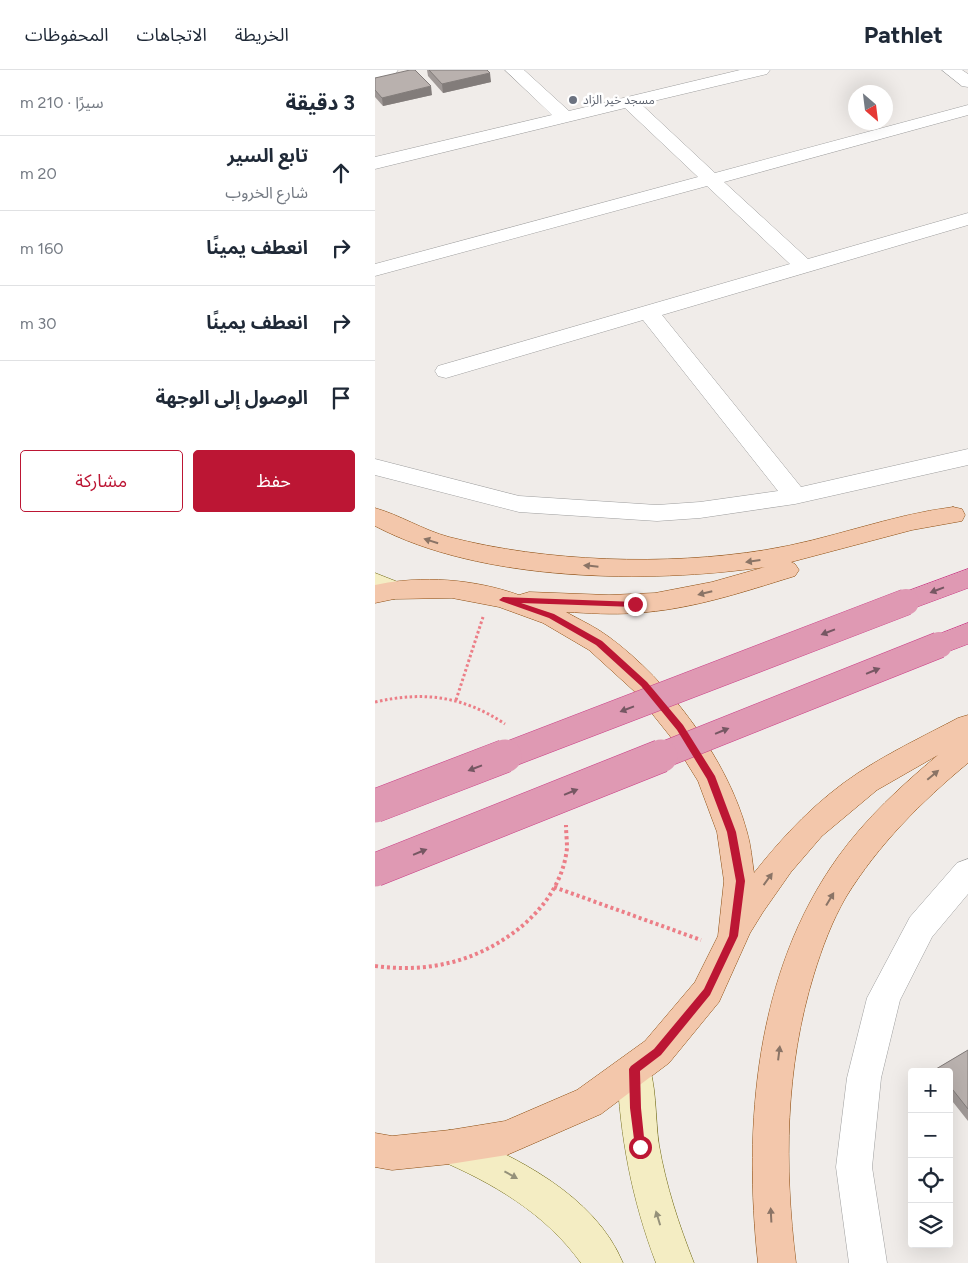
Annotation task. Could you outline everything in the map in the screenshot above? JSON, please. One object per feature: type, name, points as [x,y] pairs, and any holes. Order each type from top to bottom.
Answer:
[{"type":"highway","points":[[375,806],[968,578]]},
{"type":"highway","points":[[375,870],[968,633]]},
{"type":"main road","points":[[375,516],[433,543],[457,548],[518,559],[639,569],[719,566],[759,560],[833,544],[913,520],[961,512]]},
{"type":"main road","points":[[497,598],[635,604],[695,596],[785,570],[961,512]]},
{"type":"main road","points":[[381,589],[452,589],[497,598],[552,616],[599,643],[644,684],[680,728],[711,778],[732,832],[741,881],[731,943]]},
{"type":"main road","points":[[375,1150],[392,1153],[451,1148],[507,1138],[589,1102],[657,1052],[707,992],[754,898],[779,864],[805,834],[835,806],[867,782],[968,726]]},
{"type":"main road","points":[[777,1263],[769,1184],[775,1083],[781,1039],[793,989],[806,951],[821,913],[866,846],[921,785],[968,747]]},
{"type":"main road","points":[[635,1069],[640,1147],[661,1229],[675,1263]]},
{"type":"main road","points":[[451,1148],[486,1161],[526,1185],[549,1202],[577,1229],[604,1263]]},
{"type":"street","points":[[375,73],[389,70]]},
{"type":"street","points":[[514,70],[565,117]]},
{"type":"street","points":[[375,163],[761,70]]},
{"type":"street","points":[[951,70],[968,82]]},
{"type":"street","points":[[629,102],[804,267]]},
{"type":"street","points":[[375,270],[968,110]]},
{"type":"street","points":[[446,371],[968,219]]},
{"type":"street","points":[[648,312],[795,496]]},
{"type":"street","points":[[375,467],[519,504],[657,513],[701,510],[795,496],[968,457]]},
{"type":"street","points":[[868,1263],[855,1167],[863,1078],[884,998],[921,927],[968,872]]},
{"type":"path","points":[[456,700],[497,598]]},
{"type":"path","points":[[375,966],[414,969],[465,958],[481,952],[509,936],[527,921],[554,888],[567,851]]},
{"type":"path","points":[[554,888],[731,943]]},
{"type":"building","points":[[415,70],[431,86],[382,98],[375,90],[375,78]]},
{"type":"building","points":[[429,70],[487,70],[490,73],[442,84]]},
{"type":"building","points":[[968,1050],[968,1109],[953,1090],[953,1068],[938,1068]]},
{"type":"place","name":"مسجد خير الزاد","points":[[573,100]]},
{"type":"route","points":[[635,604],[503,600],[552,616],[599,643],[644,684],[680,728],[711,778],[732,832],[741,881],[734,936],[707,992],[657,1052],[635,1069],[640,1147]]}]
